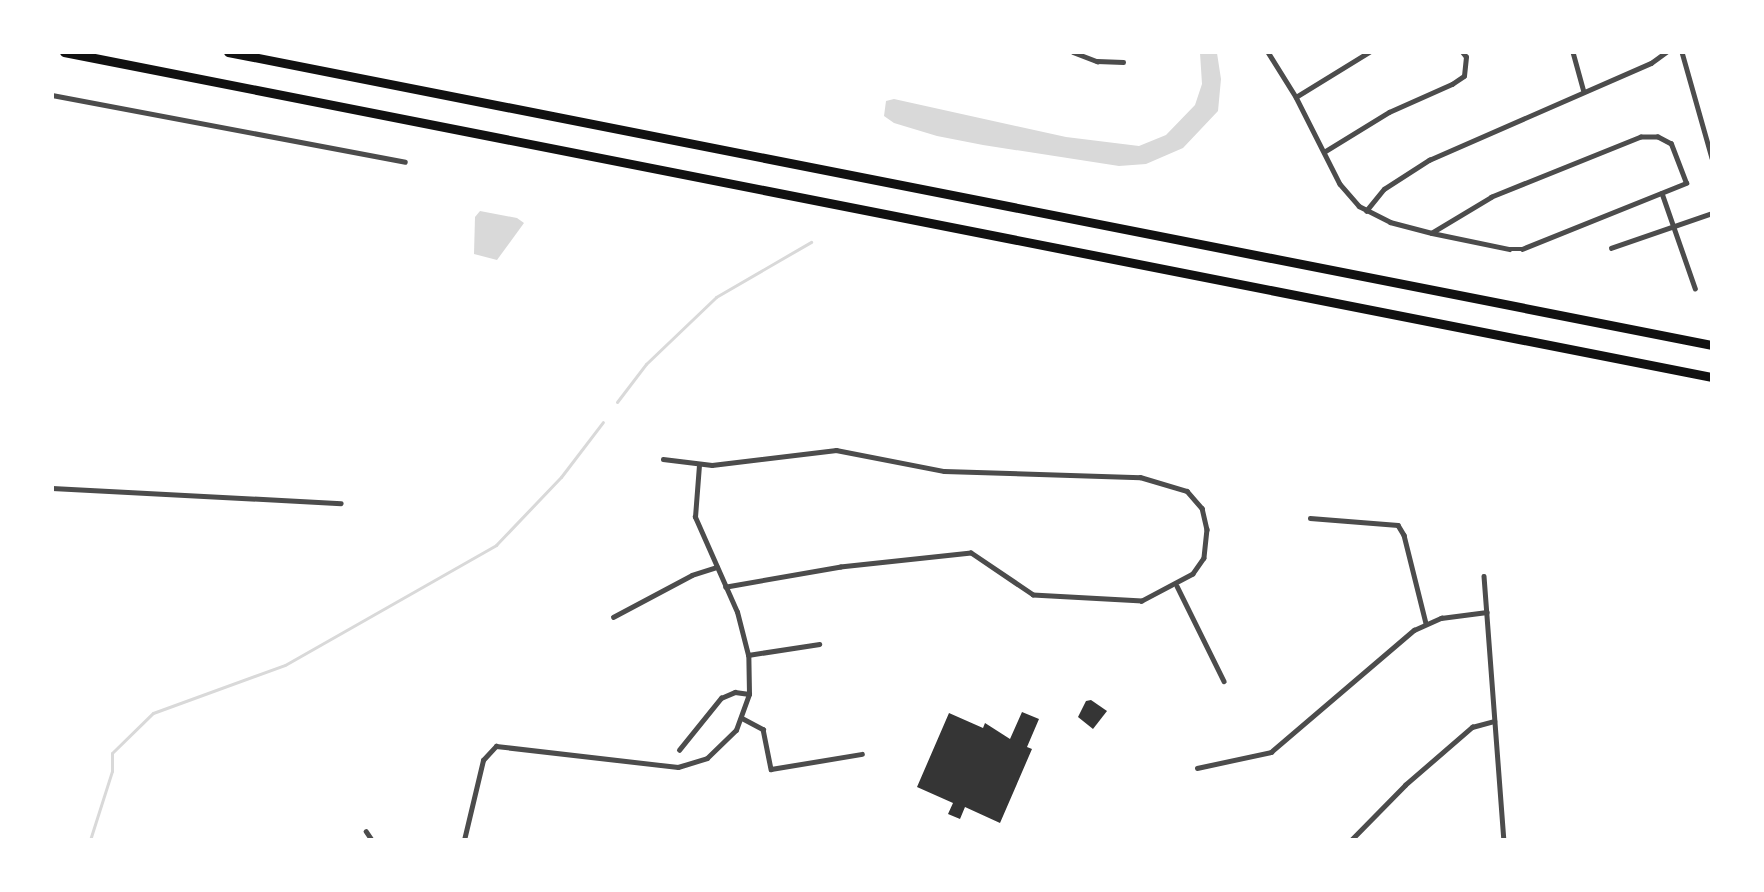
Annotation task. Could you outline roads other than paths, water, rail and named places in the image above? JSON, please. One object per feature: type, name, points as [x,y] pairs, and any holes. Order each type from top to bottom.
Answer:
[{"type":"highway","points":[[64,52],[1712,377]]},
{"type":"highway","points":[[228,52],[1712,345]]},
{"type":"street","points":[[1073,52],[1098,62],[1123,62]]},
{"type":"street","points":[[1268,52],[1296,98],[1340,183],[1366,211],[1390,222],[1432,233],[1522,249],[1686,183],[1671,144],[1658,136],[1641,137],[1492,197],[1432,233]]},
{"type":"street","points":[[1296,98],[1368,52]]},
{"type":"street","points":[[1324,152],[1389,112],[1452,84],[1464,76],[1466,57],[1462,52]]},
{"type":"street","points":[[1573,52],[1584,92]]},
{"type":"street","points":[[1366,211],[1384,189],[1429,160],[1584,92],[1666,52]]},
{"type":"street","points":[[1682,52],[1712,158]]},
{"type":"street","points":[[52,95],[405,162]]},
{"type":"street","points":[[1662,193],[1695,288]]},
{"type":"street","points":[[1611,248],[1712,213]]},
{"type":"street","points":[[663,459],[699,465],[837,450],[944,471],[1053,472],[1161,481],[1178,486],[1195,498],[1204,514],[1207,529],[1204,558],[1193,574],[1177,586],[1142,601],[1043,598],[1021,588],[971,553],[841,567],[726,587]]},
{"type":"street","points":[[464,840],[483,760],[496,746],[678,767],[694,764],[719,750],[742,718],[749,694],[748,655],[726,587],[705,548],[695,517],[699,465]]},
{"type":"street","points":[[52,488],[341,503]]},
{"type":"street","points":[[1310,518],[1398,525],[1404,535],[1426,623]]},
{"type":"street","points":[[613,617],[692,575],[717,567]]},
{"type":"street","points":[[1484,576],[1504,840]]},
{"type":"street","points":[[1177,586],[1224,681]]},
{"type":"street","points":[[1197,768],[1261,757],[1283,745],[1426,623],[1487,612]]},
{"type":"street","points":[[748,655],[819,644]]},
{"type":"street","points":[[679,750],[721,698],[735,692],[749,694]]},
{"type":"street","points":[[742,718],[763,729],[771,769],[862,754]]},
{"type":"street","points":[[1351,840],[1472,727],[1494,721]]},
{"type":"street","points":[[366,831],[372,840]]},
{"type":"waterway","points":[[617,402],[646,364],[716,297],[811,242]]},
{"type":"waterway","points":[[90,840],[112,771],[112,753],[153,713],[285,665],[496,545],[561,477],[603,422]]}]
